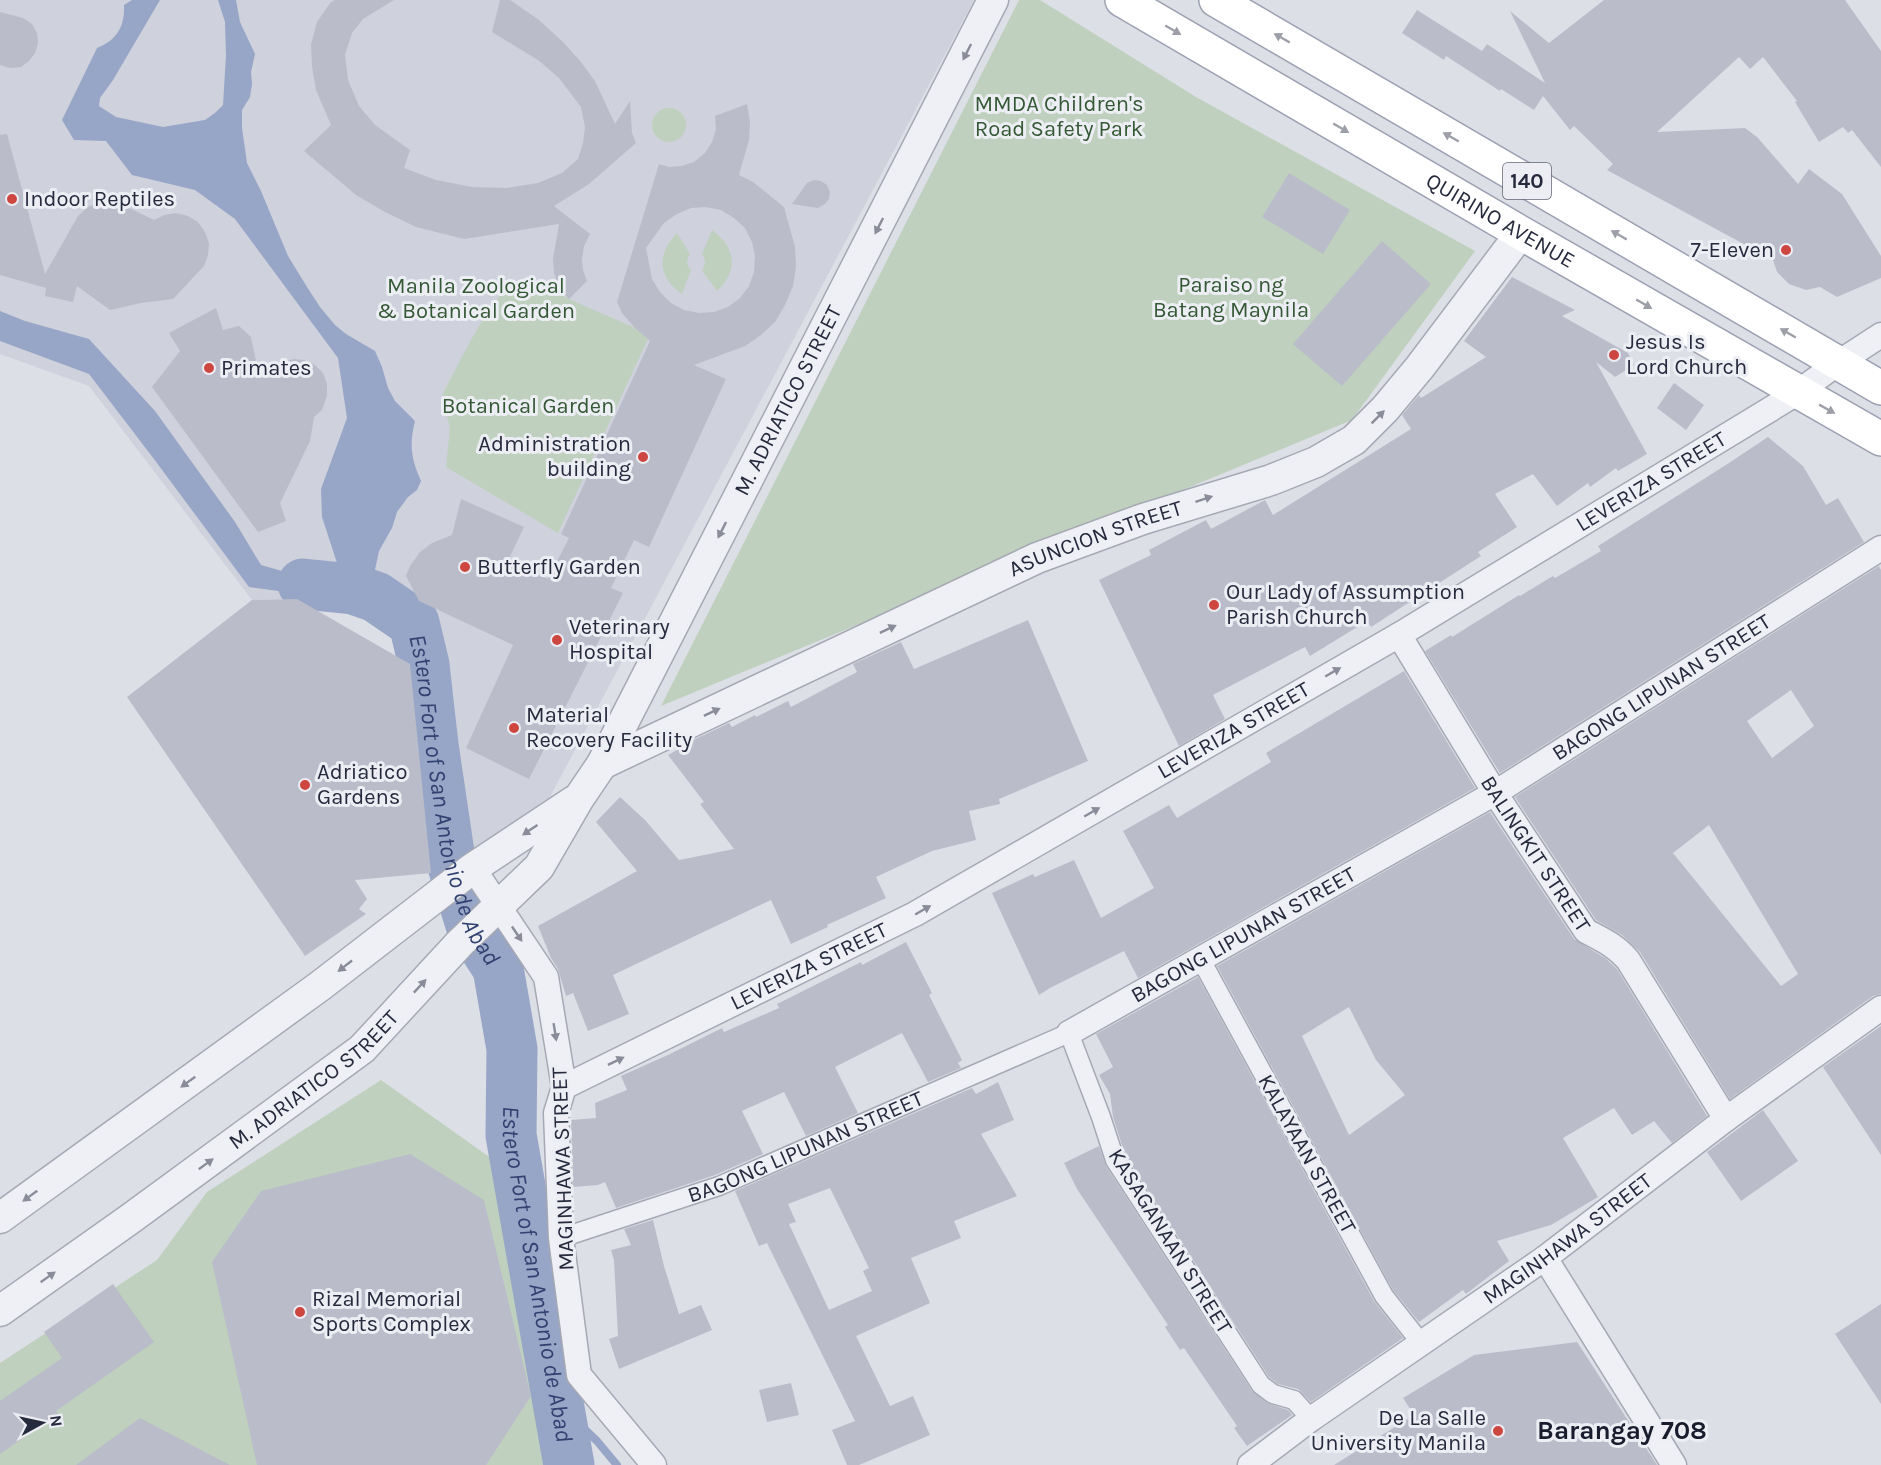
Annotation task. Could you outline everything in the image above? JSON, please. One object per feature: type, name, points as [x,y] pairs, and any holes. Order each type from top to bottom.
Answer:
[{"type":"main road","name":"QUIRINO AVENUE","points":[[1122,0],[1881,440]]},
{"type":"main road","name":"140","points":[[1216,0],[1881,388]]},
{"type":"street","name":"M. ADRIATICO STREET","points":[[0,1311],[362,1049],[460,943],[540,867],[579,798],[602,764],[993,0]]},
{"type":"street","name":"ASUNCION STREET","points":[[602,764],[1037,558],[1143,519],[1271,480],[1316,462],[1354,440],[1385,409],[1420,367],[1521,233]]},
{"type":"street","name":"LEVERIZA STREET","points":[[564,1087],[915,914],[1399,635],[1797,393],[1881,335]]},
{"type":"street","name":"BAGONG LIPUNAN STREET","points":[[561,1238],[719,1186],[1069,1033],[1494,793],[1881,548]]},
{"type":"street","name":"BALINGKIT STREET","points":[[1399,635],[1494,793],[1586,931],[1618,948],[1628,960],[1726,1119]]},
{"type":"street","name":"M. ADRIATICO STREET","points":[[0,1218],[320,986],[471,869],[579,798]]},
{"type":"street","name":"MAGINHAWA STREET","points":[[471,869],[494,910],[546,977],[564,1087],[556,1113],[561,1238],[579,1375],[654,1465]]},
{"type":"street","name":"KALAYAAN STREET","points":[[1200,958],[1384,1296],[1421,1343]]},
{"type":"street","name":"MAGINHAWA STREET","points":[[1250,1465],[1311,1419],[1545,1258],[1726,1119],[1881,1008]]},
{"type":"street","name":"KASAGANAAN STREET","points":[[1069,1033],[1115,1160],[1138,1197],[1261,1385],[1273,1395],[1294,1400],[1311,1419]]},
{"type":"street","points":[[1545,1258],[1674,1465]]},
{"type":"shaded area","name":"Manila Zoological & Botanical Garden","points":[[0,0],[974,0],[550,797],[464,859],[448,703],[422,616],[373,579],[340,572],[332,598],[252,600],[89,386],[0,354]]},
{"type":"green space","name":"Paraiso ng Batang Maynila","points":[[1019,0],[1040,0],[1196,97],[1475,251],[1352,420],[661,706]]},
{"type":"green space","points":[[669,108],[681,113],[686,125],[681,137],[669,142],[657,137],[652,125],[657,113]]},
{"type":"green space","points":[[712,230],[726,244],[732,259],[729,275],[717,291],[702,270],[705,262],[702,254]]},
{"type":"green space","points":[[677,233],[690,254],[687,262],[691,270],[682,294],[668,280],[663,265],[666,249]]},
{"type":"green space","name":"Botanical Garden","points":[[535,281],[569,299],[635,328],[648,339],[558,533],[446,467],[450,428],[442,396],[474,336],[503,292],[512,285]]},
{"type":"green space","name":"Rizal Memorial Sports Complex","points":[[381,1080],[495,1161],[550,1465],[0,1465],[0,1363],[157,1260],[207,1192]]},
{"type":"water","points":[[132,0],[160,0],[100,98],[99,106],[116,117],[163,127],[205,120],[215,113],[223,105],[226,55],[225,22],[218,0],[236,0],[240,22],[255,54],[251,72],[250,97],[242,110],[247,163],[288,256],[320,307],[346,334],[375,351],[395,401],[415,421],[412,451],[421,481],[417,490],[408,497],[397,512],[392,528],[379,551],[369,610],[332,598],[249,587],[89,374],[0,341],[0,311],[25,321],[89,339],[155,411],[235,522],[261,565],[289,573],[340,572],[322,517],[321,489],[347,418],[338,358],[235,219],[195,190],[132,175],[106,141],[74,140],[62,120],[97,48],[115,36],[121,26],[124,5]]},
{"type":"building","points":[[335,0],[394,0],[363,19],[352,33],[345,55],[348,80],[359,106],[375,125],[410,150],[404,168],[436,180],[472,187],[506,188],[538,183],[562,173],[578,159],[585,127],[581,107],[559,78],[538,60],[492,32],[500,0],[510,0],[539,20],[564,43],[595,81],[615,124],[630,101],[632,133],[636,143],[589,184],[554,206],[590,234],[584,246],[582,259],[587,281],[569,299],[559,288],[554,273],[553,259],[559,224],[464,239],[416,227],[356,195],[304,151],[331,125],[316,90],[311,44],[317,22],[330,3]]},
{"type":"building","points":[[1604,0],[1845,0],[1881,51],[1881,167],[1852,130],[1848,133],[1843,127],[1819,142],[1795,102],[1797,101],[1763,57],[1750,69],[1739,57],[1657,132],[1745,128],[1757,137],[1798,184],[1809,169],[1842,194],[1881,256],[1881,278],[1837,297],[1820,287],[1806,290],[1789,284],[1777,272],[1773,260],[1607,170],[1613,164],[1574,126],[1570,130],[1543,96],[1534,110],[1446,56],[1444,60],[1402,33],[1417,10],[1482,51],[1487,44],[1545,83],[1510,11],[1549,43]]},
{"type":"building","points":[[0,12],[23,18],[32,24],[37,33],[38,43],[35,53],[21,67],[10,68],[0,65]]},
{"type":"building","points":[[747,104],[750,122],[749,140],[739,175],[753,182],[784,207],[795,247],[796,267],[793,286],[775,322],[761,335],[745,346],[694,365],[726,379],[649,547],[634,540],[611,588],[623,593],[529,779],[466,748],[513,645],[419,601],[406,576],[420,552],[432,543],[452,535],[461,499],[524,527],[508,561],[548,579],[569,538],[561,534],[650,341],[622,313],[617,302],[659,164],[669,167],[682,166],[694,162],[705,153],[716,129],[715,116]],"holes":[[[706,207],[721,210],[745,228],[752,242],[755,256],[754,272],[749,286],[740,298],[728,307],[714,312],[699,313],[684,310],[671,303],[652,279],[646,248],[664,223],[677,214],[691,208]]]},
{"type":"building","points":[[7,134],[45,274],[78,216],[89,206],[107,202],[127,207],[154,220],[176,213],[198,222],[209,243],[204,266],[173,299],[110,310],[77,286],[73,302],[45,296],[46,288],[0,275],[0,135]]},
{"type":"building","points":[[1289,173],[1350,210],[1323,254],[1262,217]]},
{"type":"building","points":[[814,180],[827,185],[830,192],[825,204],[818,208],[792,204],[807,183]]},
{"type":"building","points":[[1382,241],[1431,284],[1342,386],[1293,344]]},
{"type":"building","points":[[1512,277],[1575,310],[1562,316],[1628,353],[1634,365],[1615,377],[1596,362],[1647,454],[1618,471],[1616,468],[1590,487],[1588,483],[1557,506],[1533,474],[1495,494],[1517,527],[1478,552],[1481,556],[1371,627],[1367,621],[1310,656],[1305,647],[1213,695],[1225,719],[1179,746],[1099,580],[1151,555],[1149,550],[1206,520],[1211,529],[1265,500],[1273,515],[1411,429],[1402,415],[1419,395],[1421,398],[1486,357],[1464,341]]},
{"type":"building","name":"Primates","points":[[216,308],[223,330],[239,326],[251,337],[256,361],[265,362],[270,368],[293,359],[304,360],[315,365],[323,373],[327,384],[327,396],[322,410],[314,417],[310,441],[280,503],[286,521],[258,532],[152,387],[180,351],[169,333]]},
{"type":"building","points":[[1674,383],[1704,405],[1686,430],[1657,408]]},
{"type":"building","points":[[1768,437],[1803,466],[1826,505],[1838,498],[1864,542],[1500,773],[1425,651],[1519,595],[1553,576],[1555,578],[1601,551],[1598,546]]},
{"type":"building","points":[[1879,566],[1881,570],[1881,994],[1873,996],[1730,1099],[1640,952],[1622,935],[1596,920],[1515,797]],"holes":[[[1791,690],[1814,726],[1772,758],[1747,721]],[[1709,825],[1798,974],[1781,986],[1673,853]]]},
{"type":"building","name":"Adriatico Gardens","points":[[297,599],[410,664],[431,873],[355,880],[367,899],[359,909],[366,914],[305,956],[127,697],[252,600]]},
{"type":"building","points":[[1028,620],[1088,761],[999,799],[1000,804],[969,811],[976,840],[932,851],[876,877],[886,898],[791,944],[771,900],[613,975],[629,1014],[588,1031],[573,993],[566,996],[558,969],[538,926],[637,871],[596,822],[620,797],[645,820],[679,860],[734,849],[700,804],[704,802],[668,755],[729,723],[732,727],[788,701],[791,707],[857,672],[853,664],[901,642],[914,669]]},
{"type":"building","points":[[1404,671],[1475,788],[1138,978],[1124,951],[1039,995],[992,893],[1033,874],[1035,877],[1074,860],[1101,918],[1154,888],[1123,831],[1169,805],[1177,818],[1271,762],[1266,753]]},
{"type":"building","points":[[1490,812],[1574,939],[1605,958],[1617,969],[1707,1116],[1672,1143],[1654,1121],[1632,1135],[1614,1108],[1563,1138],[1598,1197],[1551,1225],[1497,1241],[1509,1261],[1466,1294],[1463,1290],[1419,1322],[1393,1290],[1217,966]],"holes":[[[1349,1007],[1376,1060],[1405,1095],[1349,1135],[1302,1036]]]},
{"type":"building","points":[[906,942],[932,993],[929,995],[962,1060],[958,1063],[961,1068],[928,1082],[902,1033],[835,1067],[858,1113],[806,1136],[784,1092],[742,1111],[763,1154],[715,1175],[616,1208],[605,1182],[598,1185],[573,1187],[571,1120],[596,1118],[595,1103],[627,1090],[621,1076],[722,1028],[724,1032],[779,1008],[777,1004]]},
{"type":"building","points":[[1198,977],[1374,1301],[1403,1338],[1311,1402],[1298,1389],[1278,1384],[1269,1377],[1125,1155],[1113,1117],[1110,1094],[1099,1075],[1113,1067],[1096,1034]]},
{"type":"building","points":[[1881,1026],[1881,1155],[1823,1067]]},
{"type":"building","points":[[998,1082],[1014,1120],[981,1134],[1017,1196],[954,1221],[961,1238],[911,1258],[930,1303],[856,1336],[890,1406],[913,1396],[930,1435],[859,1465],[847,1465],[832,1430],[855,1421],[767,1243],[759,1246],[735,1191],[972,1088],[976,1094]],"holes":[[[830,1188],[869,1268],[863,1271],[872,1291],[829,1310],[789,1224],[796,1222],[788,1204]]]},
{"type":"building","points":[[1763,1110],[1798,1161],[1741,1201],[1707,1152]]},
{"type":"building","points":[[1099,1146],[1106,1166],[1252,1391],[1267,1403],[1288,1410],[1292,1415],[1247,1446],[1234,1428],[1237,1426],[1184,1348],[1180,1350],[1165,1327],[1168,1325],[1077,1189],[1064,1163]]},
{"type":"building","points":[[410,1154],[484,1200],[531,1396],[486,1465],[257,1465],[212,1262],[261,1191]]},
{"type":"building","points":[[653,1220],[679,1314],[701,1305],[712,1330],[619,1369],[609,1339],[618,1336],[614,1260],[611,1250],[631,1245],[624,1229]]},
{"type":"building","points":[[113,1284],[154,1342],[56,1411],[58,1414],[0,1454],[0,1401],[62,1358],[44,1332]]},
{"type":"building","points":[[1881,1304],[1881,1404],[1835,1334]]},
{"type":"building","name":"De La Salle University Manila","points":[[1577,1342],[1657,1465],[1334,1465],[1414,1415],[1403,1398],[1474,1355]]},
{"type":"building","points":[[791,1383],[799,1415],[767,1422],[759,1390]]},
{"type":"building","points":[[140,1418],[230,1465],[76,1465]]},
{"type":"waterway","name":"Estero Fort of San Antonio de Abad","points":[[303,584],[353,589],[376,597],[414,623],[424,665],[449,853],[472,928],[498,968],[512,1049],[511,1135],[569,1465]]},
{"type":"waterway","points":[[558,1404],[597,1441],[617,1465]]},
{"type":"place","name":"Indoor Reptiles","points":[[12,199]]},
{"type":"place","name":"7-Eleven","points":[[1786,250]]},
{"type":"place","name":"Jesus Is Lord Church","points":[[1614,355]]},
{"type":"place","name":"Primates","points":[[209,368]]},
{"type":"place","name":"Administration building","points":[[643,457]]},
{"type":"place","name":"Butterfly Garden","points":[[465,567]]},
{"type":"place","name":"Our Lady of Assumption Parish Church","points":[[1214,605]]},
{"type":"place","name":"Veterinary Hospital","points":[[557,640]]},
{"type":"place","name":"Material Recovery Facility","points":[[514,728]]},
{"type":"place","name":"Adriatico Gardens","points":[[305,785]]},
{"type":"place","name":"Rizal Memorial Sports Complex","points":[[300,1312]]},
{"type":"place","name":"De La Salle University Manila","points":[[1498,1431]]},
{"type":"district","name":"Barangay 708","points":[[1622,1430]]},
{"type":"park label","name":"MMDA Children's Road Safety Park","points":[[1059,116]]}]
